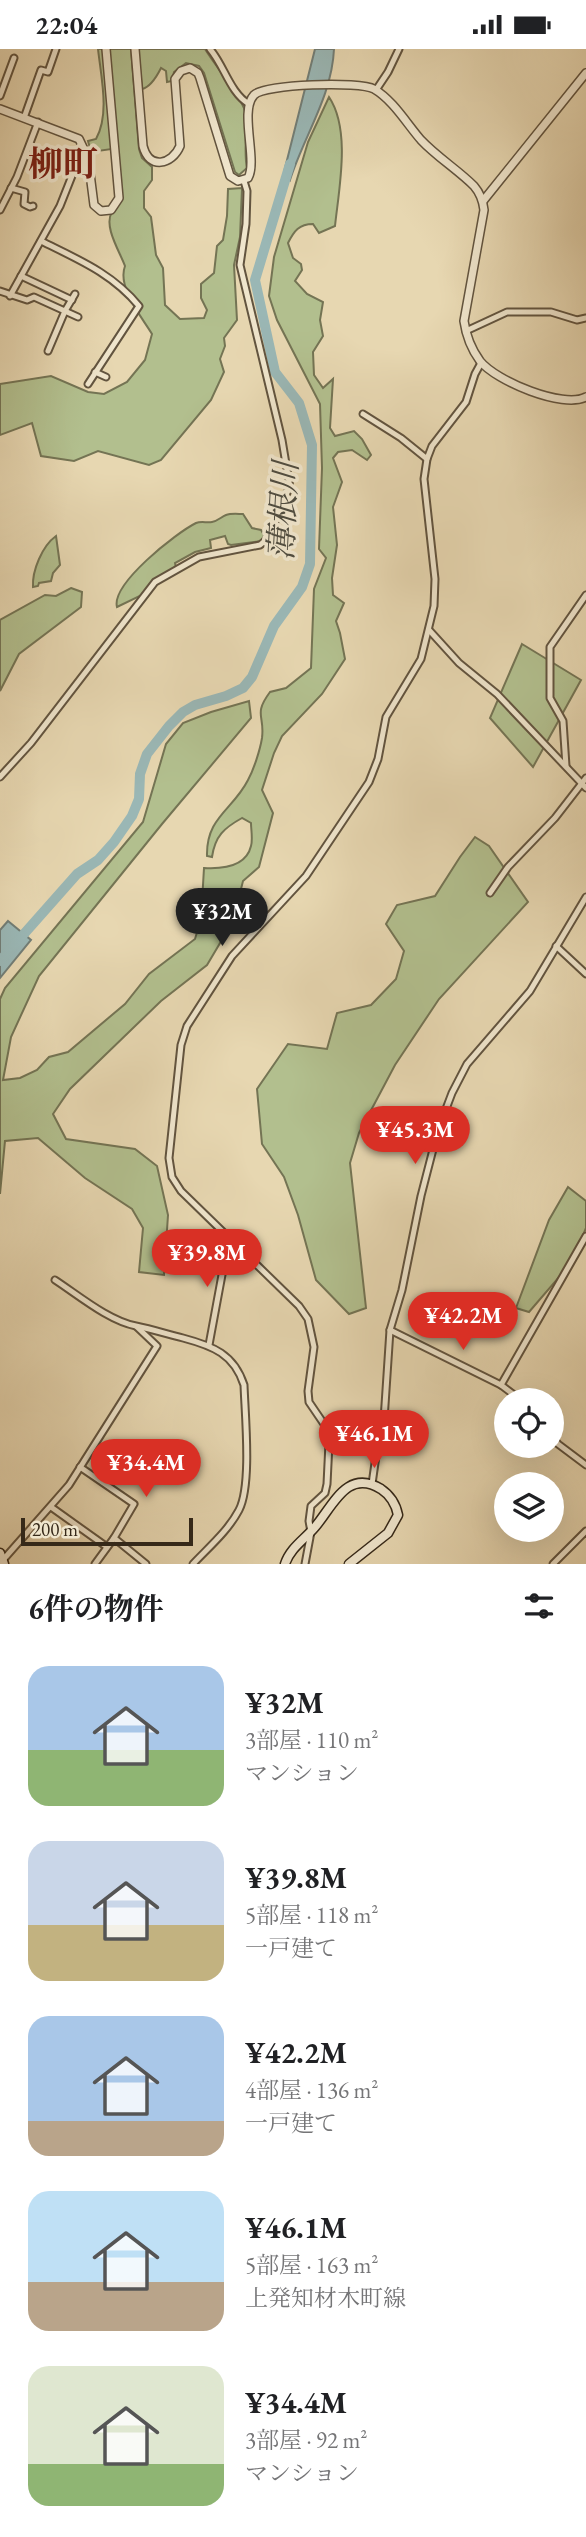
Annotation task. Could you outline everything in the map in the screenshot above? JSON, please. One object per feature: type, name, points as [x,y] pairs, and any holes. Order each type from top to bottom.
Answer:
[{"type":"main road","points":[[285,1564],[295,1547],[311,1532],[342,1491],[351,1486],[372,1484],[391,1499],[398,1515],[388,1533],[349,1564]]},
{"type":"street","points":[[24,118],[41,69],[48,72],[56,49]]},
{"type":"street","points":[[0,109],[75,137],[84,147],[91,170],[94,205],[107,212],[115,207],[119,198],[106,49]]},
{"type":"street","points":[[135,49],[143,146],[149,160],[165,162],[178,151],[181,141],[176,79],[181,71],[190,68],[198,73],[230,176],[238,181],[244,181],[250,175],[252,167],[249,152],[249,104],[254,95],[267,88],[355,84],[376,90],[429,148],[474,187],[482,201],[484,210],[464,321],[481,363],[506,380],[532,391],[570,401],[586,397]]},
{"type":"street","points":[[210,49],[219,59],[239,96],[249,104]]},
{"type":"street","points":[[376,90],[399,49]]},
{"type":"street","points":[[0,96],[14,58]]},
{"type":"street","points":[[482,201],[586,73]]},
{"type":"street","points":[[0,210],[38,122]]},
{"type":"street","points":[[10,296],[60,207],[84,147]]},
{"type":"street","points":[[0,777],[31,743],[155,582],[199,557],[266,542],[283,496],[289,488],[282,440],[240,265],[246,224],[247,191],[244,181]]},
{"type":"street","points":[[11,188],[24,193],[24,204],[33,206]]},
{"type":"street","points":[[41,241],[113,280],[123,287],[139,306],[88,384]]},
{"type":"street","points":[[21,276],[74,297],[48,351]]},
{"type":"street","points":[[0,291],[27,300],[34,297],[78,317]]},
{"type":"street","points":[[466,331],[507,312],[551,312],[577,320],[586,318]]},
{"type":"street","points":[[305,1564],[311,1532],[311,1506],[325,1493],[330,1471],[326,1427],[309,1402],[314,1347],[311,1328],[299,1307],[176,1185],[170,1169],[174,1109],[184,1036],[232,956],[306,876],[369,782],[378,759],[386,717],[418,665],[434,606],[435,579],[424,479],[427,459],[432,446],[466,402],[481,363]]},
{"type":"street","points":[[95,372],[106,377]]},
{"type":"street","points":[[363,414],[401,438],[427,459]]},
{"type":"street","points":[[566,766],[563,722],[550,698],[550,647],[586,595]]},
{"type":"street","points":[[429,630],[459,663],[497,694],[585,783],[508,867],[490,893]]},
{"type":"street","points":[[372,1484],[379,1435],[384,1420],[390,1330],[402,1290],[438,1130],[467,1064],[530,991],[586,897]]},
{"type":"street","points":[[556,946],[586,974]]},
{"type":"street","points":[[501,1385],[586,1236]]},
{"type":"street","points":[[209,1345],[229,1237]]},
{"type":"street","points":[[2,1559],[69,1485],[157,1346],[137,1327],[107,1314],[55,1280]]},
{"type":"street","points":[[137,1327],[148,1327],[209,1345],[230,1358],[239,1369],[244,1385],[246,1489],[227,1528],[193,1564]]},
{"type":"street","points":[[390,1330],[505,1388]]},
{"type":"street","points":[[564,1448],[586,1465]]},
{"type":"street","points":[[80,1467],[134,1504],[95,1564]]},
{"type":"street","points":[[51,1507],[107,1547]]},
{"type":"street","points":[[553,1564],[586,1531]]},
{"type":"street","points":[[114,1538],[146,1564]]},
{"type":"green space","points":[[98,49],[104,49],[112,149],[91,152],[88,141],[96,139],[104,107]]},
{"type":"green space","points":[[109,49],[131,49],[139,149],[142,158],[152,167],[152,180],[144,191],[144,208],[151,217],[156,255],[163,268],[165,305],[180,319],[204,318],[207,310],[201,298],[201,284],[214,273],[217,246],[223,240],[227,216],[228,189],[242,188],[240,237],[234,265],[237,320],[224,338],[225,346],[220,359],[224,372],[211,400],[161,460],[149,465],[98,451],[74,461],[41,456],[32,423],[0,435],[0,384],[51,376],[88,392],[104,394],[127,382],[145,360],[152,334],[127,292],[123,274],[125,266],[113,239],[110,224],[112,212],[121,198]]},
{"type":"green space","points":[[138,49],[205,49],[244,108],[247,168],[239,175],[235,172],[204,73],[199,66],[186,63],[174,72],[172,81],[167,82],[166,71],[161,68],[151,84],[142,89]]},
{"type":"green space","points":[[329,97],[336,110],[342,142],[335,226],[319,233],[313,224],[304,225],[288,243],[293,258],[301,264],[302,270],[295,281],[307,294],[323,302],[320,320],[323,336],[313,352],[314,375],[323,388],[333,379],[330,428],[335,436],[354,431],[371,455],[367,460],[352,450],[338,452],[333,458],[342,482],[333,507],[337,545],[332,578],[333,595],[344,603],[336,621],[345,659],[322,694],[282,736],[274,753],[262,790],[273,813],[259,867],[243,881],[223,938],[207,965],[161,1001],[70,1089],[53,1114],[66,1139],[135,1149],[157,1166],[168,1215],[164,1275],[139,1272],[143,1228],[132,1209],[85,1178],[38,1138],[5,1141],[0,1194],[0,999],[5,988],[143,822],[166,744],[183,723],[249,701],[251,718],[39,976],[11,1037],[3,1080],[20,1078],[37,1070],[49,1057],[68,1052],[125,1004],[149,974],[195,939],[201,919],[204,868],[225,867],[239,862],[251,846],[251,823],[242,818],[221,833],[215,843],[212,857],[207,856],[211,832],[242,790],[255,765],[262,738],[261,711],[265,700],[270,692],[286,688],[311,668],[314,589],[326,558],[319,549],[322,468],[320,404],[277,320],[269,296],[274,257],[308,142]]},
{"type":"green space","points":[[228,514],[243,514],[252,528],[261,530],[263,541],[231,545],[225,536],[210,540],[211,548],[195,552],[175,563],[176,568],[144,594],[117,607],[118,597],[134,573],[174,537],[196,523],[214,521]]},
{"type":"green space","points":[[56,536],[60,565],[53,573],[51,581],[33,587],[39,559]]},
{"type":"green space","points":[[71,588],[82,592],[81,607],[19,654],[0,691],[0,620],[45,595],[56,596]]},
{"type":"green space","points":[[522,644],[581,680],[533,767],[490,718]]},
{"type":"green space","points":[[475,837],[489,846],[528,902],[439,999],[395,1065],[359,1133],[350,1163],[366,1308],[349,1314],[316,1280],[284,1177],[262,1144],[257,1089],[288,1044],[327,1049],[337,1013],[371,1005],[396,979],[404,951],[386,924],[397,905],[435,896]]},
{"type":"green space","points":[[568,1187],[586,1201],[586,1228],[572,1262],[529,1312],[516,1308],[549,1220]]},
{"type":"water","points":[[315,49],[334,49],[332,66],[323,100],[290,180],[284,172]]},
{"type":"water","points":[[8,921],[31,940],[0,978],[0,930]]},
{"type":"waterway","name":"薄根川","points":[[0,961],[77,874],[98,860],[114,842],[132,816],[139,799],[140,774],[147,754],[169,726],[183,712],[243,688],[252,677],[274,626],[302,587],[310,564],[312,445],[299,403],[275,372],[255,280],[290,164]]},
{"type":"district","name":"柳町","points":[[63,163]]}]
